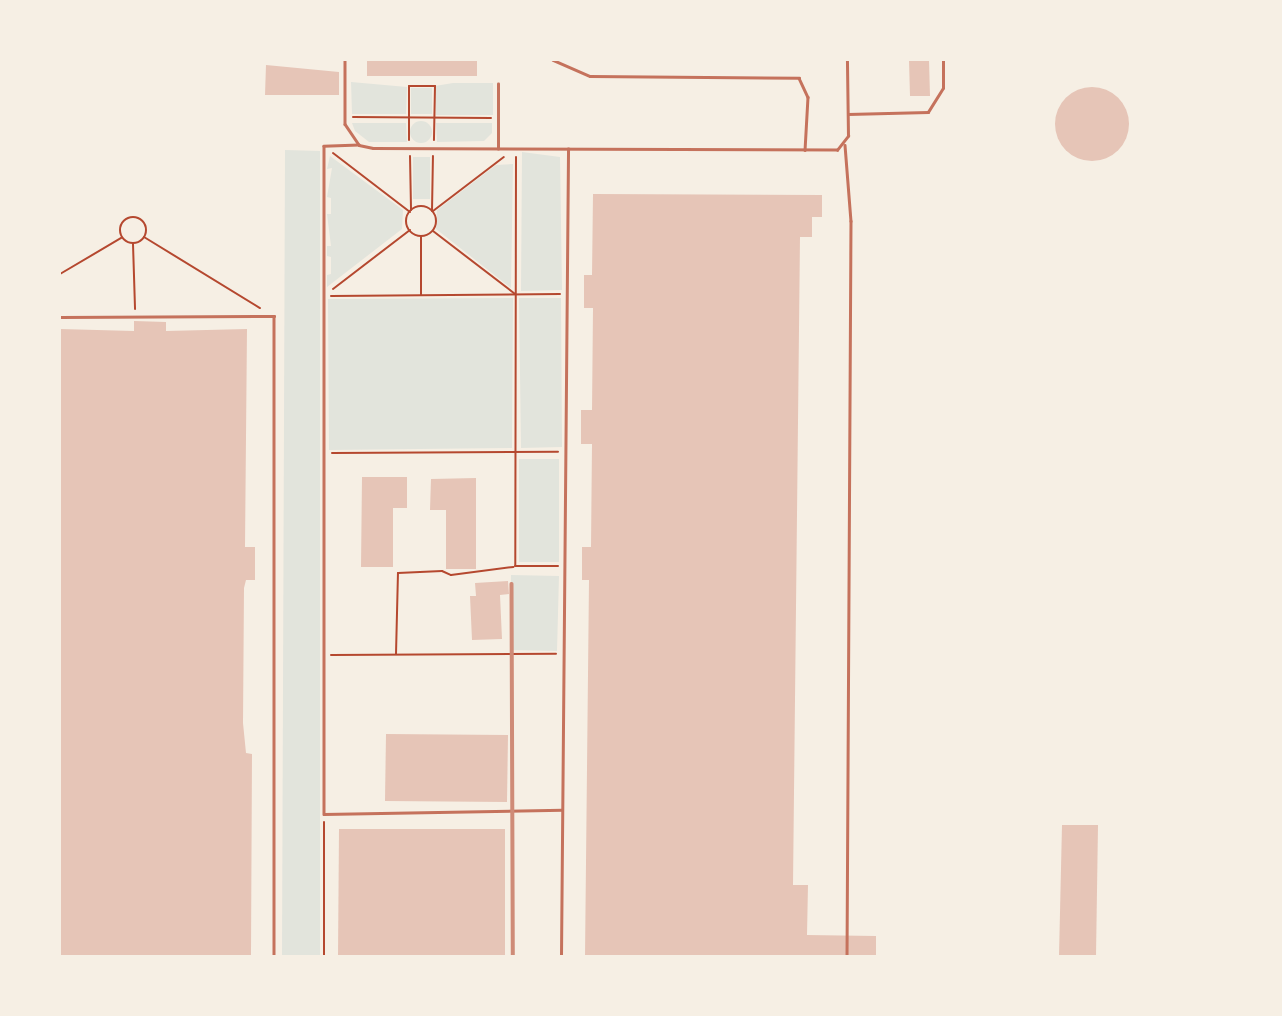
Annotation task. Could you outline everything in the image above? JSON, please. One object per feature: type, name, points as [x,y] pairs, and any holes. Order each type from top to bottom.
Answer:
[{"type":"lane","points":[[345,60],[345,116],[350,136],[359,145]]},
{"type":"lane","points":[[553,60],[590,76],[799,78],[808,97],[805,150]]},
{"type":"lane","points":[[847,60],[848,114],[845,145],[851,220],[847,957]]},
{"type":"lane","points":[[848,114],[928,112],[943,88],[943,60]]},
{"type":"lane","points":[[498,84],[498,149]]},
{"type":"lane","points":[[562,810],[324,814],[324,146],[359,145],[409,149],[837,150],[845,145]]},
{"type":"lane","points":[[561,957],[568,149]]},
{"type":"lane","points":[[60,317],[274,316],[274,957]]},
{"type":"path","points":[[323,296],[410,230],[409,86],[435,86]]},
{"type":"path","points":[[345,116],[498,118]]},
{"type":"path","points":[[324,146],[411,211]]},
{"type":"path","points":[[432,211],[516,149]]},
{"type":"path","points":[[515,566],[516,149]]},
{"type":"path","points":[[411,211],[420,206],[432,211],[436,220],[433,231]]},
{"type":"path","points":[[122,237],[121,225],[135,218],[145,225],[144,237]]},
{"type":"path","points":[[410,230],[421,236]]},
{"type":"path","points":[[433,231],[516,295]]},
{"type":"path","points":[[421,236],[433,231]]},
{"type":"path","points":[[421,236],[421,296]]},
{"type":"path","points":[[122,237],[133,243]]},
{"type":"path","points":[[60,274],[122,237]]},
{"type":"path","points":[[133,243],[144,237]]},
{"type":"path","points":[[144,237],[274,316]]},
{"type":"path","points":[[133,243],[135,317]]},
{"type":"path","points":[[323,296],[566,294]]},
{"type":"path","points":[[324,453],[567,452]]},
{"type":"path","points":[[396,655],[398,573],[442,571],[451,575],[515,566],[565,566]]},
{"type":"path","points":[[323,655],[563,654]]},
{"type":"path","points":[[324,814],[324,957]]},
{"type":"shaded area","points":[[351,82],[407,87],[406,114],[352,114]]},
{"type":"shaded area","points":[[493,83],[493,115],[436,115],[435,86]]},
{"type":"shaded area","points":[[411,88],[432,88],[432,114],[411,114]]},
{"type":"shaded area","points":[[421,121],[429,124],[432,132],[429,140],[421,143],[413,140],[410,132],[413,124]]},
{"type":"shaded area","points":[[352,123],[406,123],[407,142],[369,142],[355,131]]},
{"type":"shaded area","points":[[436,123],[492,123],[492,133],[484,141],[437,142]]},
{"type":"shaded area","points":[[285,150],[320,151],[320,956],[282,956]]},
{"type":"shaded area","points":[[522,152],[560,157],[562,290],[521,291]]},
{"type":"shaded area","points":[[330,156],[403,210],[402,229],[327,287],[327,275],[331,274],[331,257],[327,256],[327,246],[331,246],[327,214],[331,214],[331,198],[327,197],[332,168],[327,169]]},
{"type":"shaded area","points":[[413,157],[430,157],[430,199],[413,199]]},
{"type":"shaded area","points":[[513,164],[511,288],[436,229],[437,210],[496,165]]},
{"type":"shaded area","points":[[513,298],[512,448],[329,450],[328,299]]},
{"type":"shaded area","points":[[519,298],[561,298],[562,447],[521,448]]},
{"type":"shaded area","points":[[519,459],[559,459],[559,562],[519,562]]},
{"type":"shaded area","points":[[511,575],[559,576],[557,651],[510,650]]},
{"type":"building","points":[[367,60],[477,60],[477,76],[367,76]]},
{"type":"building","points":[[909,60],[929,60],[930,96],[910,96]]},
{"type":"building","points":[[266,65],[339,72],[339,95],[265,95]]},
{"type":"building","points":[[1099,87],[1119,97],[1127,110],[1127,138],[1119,151],[1106,159],[1085,161],[1065,151],[1057,138],[1055,117],[1065,97],[1078,89]]},
{"type":"building","points":[[593,194],[822,195],[822,217],[812,217],[812,237],[800,237],[793,885],[808,885],[807,935],[876,936],[876,956],[585,956],[589,580],[582,580],[582,547],[591,547],[592,444],[581,444],[581,410],[592,410],[593,308],[584,308],[584,275],[592,275]]},
{"type":"building","points":[[134,321],[166,322],[166,331],[247,329],[245,547],[255,547],[255,580],[246,580],[244,588],[243,723],[246,753],[252,754],[251,956],[60,956],[60,329],[134,331]]},
{"type":"building","points":[[362,477],[407,477],[407,508],[393,508],[393,567],[361,567]]},
{"type":"building","points":[[476,478],[476,569],[446,569],[446,510],[430,510],[431,479]]},
{"type":"building","points":[[508,581],[509,594],[500,595],[502,639],[472,640],[470,596],[476,596],[475,583]]},
{"type":"building","points":[[386,734],[508,735],[507,802],[385,801]]},
{"type":"building","points":[[1062,825],[1098,825],[1096,956],[1059,956]]},
{"type":"building","points":[[339,829],[505,829],[505,956],[338,956]]},
{"type":"railway","points":[[512,584],[513,956]]}]
